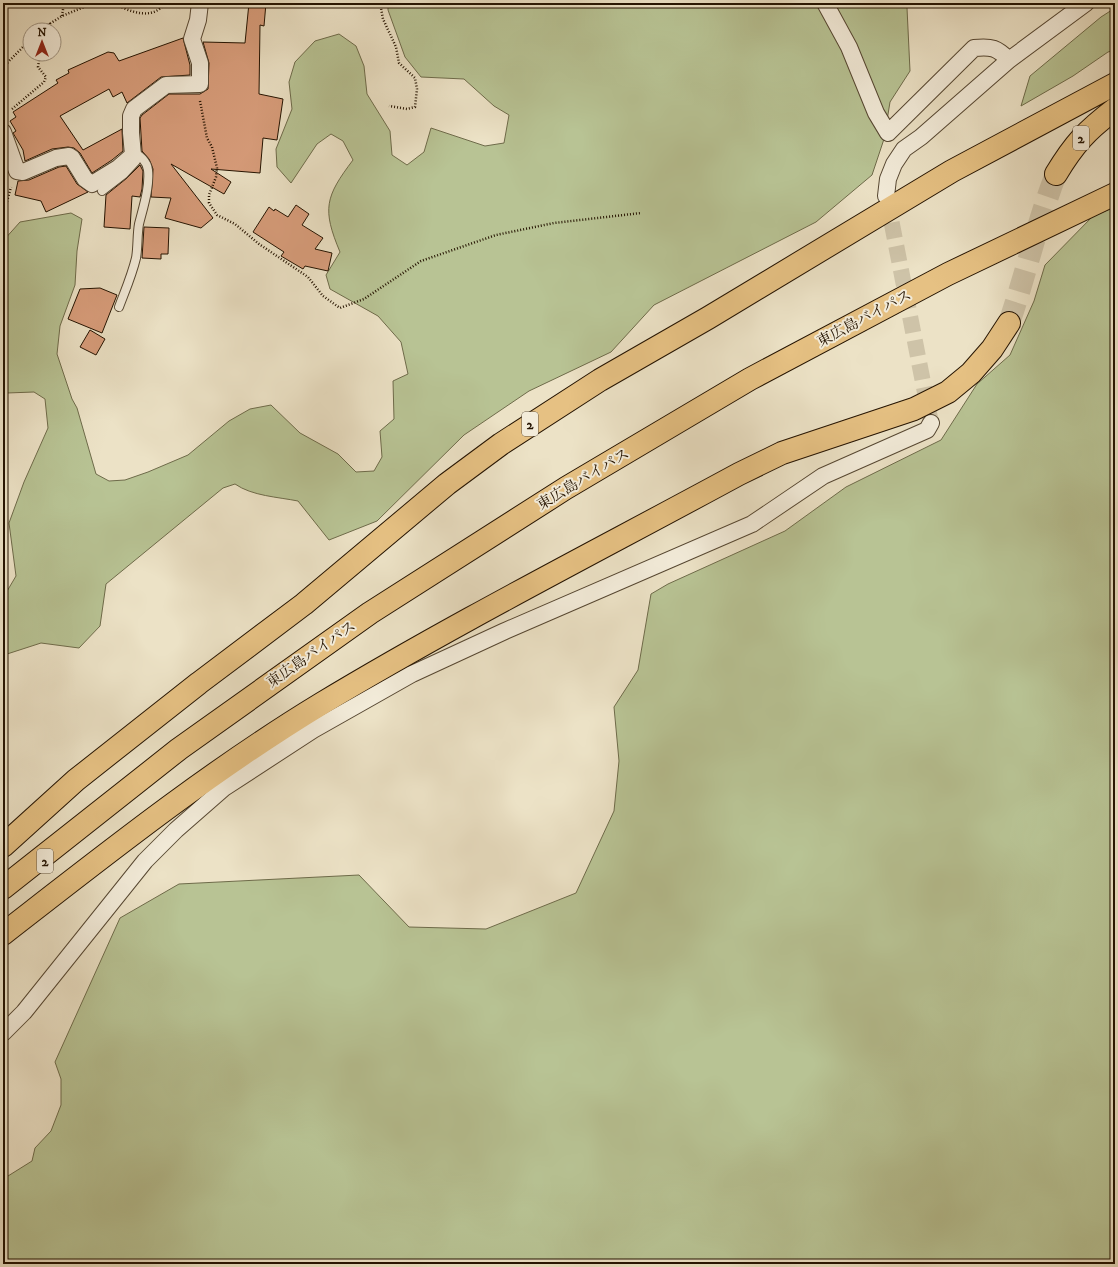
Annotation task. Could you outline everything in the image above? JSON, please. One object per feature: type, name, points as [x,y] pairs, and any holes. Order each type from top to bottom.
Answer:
[{"type":"highway","name":"2","points":[[3,846],[76,780],[199,683],[304,604],[447,484],[502,444],[600,380],[708,318],[952,171],[1115,84]]},
{"type":"highway","name":"2","points":[[1056,174],[1071,149],[1092,126],[1115,109]]},
{"type":"highway","name":"東広島バイパス","points":[[3,888],[178,749],[370,612],[566,488],[750,379],[948,274],[1115,194]]},
{"type":"highway","name":"2","points":[[3,934],[103,856],[219,770],[320,705],[434,640],[739,474],[782,453],[914,409],[948,392],[992,349],[1008,323]]},
{"type":"highway","name":"東広島バイパス","points":[[3,901],[87,822]]},
{"type":"street","points":[[3,132],[17,171],[23,172],[56,158],[69,156],[85,179],[92,184],[131,158],[136,153],[130,133],[131,116],[134,110],[166,85],[200,84],[200,64],[192,39],[198,20],[200,3]]},
{"type":"street","points":[[825,3],[849,47],[876,113],[888,133],[974,48],[986,46],[998,49],[1009,60]]},
{"type":"street","points":[[886,196],[888,179],[894,164],[904,149],[1009,60],[1086,3]]},
{"type":"street","points":[[3,1033],[24,1012],[145,861],[176,830],[224,788],[314,730],[412,674],[505,631],[752,524],[823,476],[927,430],[931,423]]},
{"type":"lane","points":[[102,191],[124,174],[136,153],[145,162],[148,170],[144,207],[139,226],[134,264],[119,307]]},
{"type":"path","points":[[62,16],[64,3]]},
{"type":"path","points":[[52,22],[62,16],[94,3]]},
{"type":"path","points":[[114,3],[133,12],[150,13],[157,11],[165,3]]},
{"type":"path","points":[[380,3],[383,19],[396,47],[399,64],[414,78],[417,89],[414,107],[407,109],[389,106]]},
{"type":"path","points":[[3,67],[22,48]]},
{"type":"path","points":[[12,109],[44,82],[46,77],[38,67],[39,62]]},
{"type":"path","points":[[200,84],[200,103],[203,121],[217,168],[216,177],[209,195],[210,204],[217,215],[234,224],[259,244],[308,277],[323,296],[340,308],[364,299],[421,261],[496,235],[554,223],[641,213]]},
{"type":"path","points":[[3,216],[17,171]]},
{"type":"green space","points":[[388,3],[910,3],[907,8],[910,71],[890,102],[884,139],[872,175],[816,222],[654,305],[611,352],[529,391],[464,435],[377,521],[329,540],[298,501],[257,494],[235,484],[223,488],[106,584],[100,626],[79,648],[41,643],[4,655],[3,598],[16,576],[9,523],[24,482],[48,428],[45,399],[34,392],[7,393],[3,396],[3,241],[20,222],[71,213],[82,219],[77,251],[75,285],[60,326],[57,354],[72,399],[77,408],[96,474],[109,481],[125,480],[148,472],[188,455],[229,421],[250,409],[271,405],[300,433],[338,454],[356,472],[374,471],[382,457],[380,431],[394,419],[393,381],[408,374],[401,342],[378,316],[330,289],[326,275],[340,252],[330,225],[329,204],[337,184],[353,160],[343,141],[331,134],[317,144],[291,183],[277,167],[276,149],[292,109],[289,82],[295,62],[315,41],[339,34],[356,46],[364,66],[367,94],[390,131],[392,155],[407,165],[424,152],[431,128],[485,146],[504,143],[509,115],[494,106],[464,79],[421,77],[405,57],[388,10]]},
{"type":"green space","points":[[1115,8],[1115,50],[1108,52],[1073,76],[1021,106],[1030,76],[1101,17]]},
{"type":"green space","points":[[1115,207],[1115,1264],[3,1264],[3,1175],[8,1176],[32,1161],[35,1148],[51,1131],[61,1105],[61,1079],[55,1062],[120,918],[179,884],[359,875],[409,927],[486,929],[576,893],[614,811],[619,761],[614,707],[638,670],[651,594],[668,584],[785,531],[846,487],[941,440],[977,384],[1010,355],[1034,301],[1045,265],[1093,216]]},
{"type":"building","points":[[249,3],[266,3],[264,26],[260,25],[259,94],[283,99],[277,140],[263,138],[260,173],[211,169],[231,182],[224,194],[171,164],[213,218],[201,228],[165,218],[171,198],[151,197],[153,169],[149,159],[142,151],[140,118],[169,94],[200,94],[208,89],[209,63],[203,42],[245,43]]},
{"type":"building","points":[[183,38],[190,65],[190,75],[161,77],[127,103],[122,92],[113,97],[109,89],[60,116],[83,150],[122,129],[123,151],[112,160],[92,173],[80,153],[74,148],[68,147],[52,149],[25,161],[23,150],[13,133],[16,131],[10,121],[16,117],[13,112],[58,83],[56,80],[69,73],[68,70],[108,52],[114,53],[119,61]]},
{"type":"building","points":[[140,165],[143,171],[142,189],[140,197],[132,196],[130,229],[104,227],[106,195]]},
{"type":"building","points":[[66,166],[77,184],[88,192],[46,212],[41,201],[15,195],[18,181],[29,180],[59,167]]},
{"type":"building","points":[[296,205],[309,214],[302,225],[323,238],[315,249],[332,253],[328,271],[305,266],[303,269],[281,256],[284,252],[253,232],[269,207],[274,211],[275,209],[288,217]]},
{"type":"building","points":[[144,227],[169,228],[168,254],[161,254],[161,259],[142,258]]},
{"type":"building","points":[[100,288],[117,295],[102,333],[68,319],[80,289]]},
{"type":"building","points":[[90,330],[105,339],[96,355],[80,347]]},
{"type":"tunnel","points":[[1009,323],[1043,211],[1056,174]]},
{"type":"tunnel","points":[[887,199],[931,423]]}]
